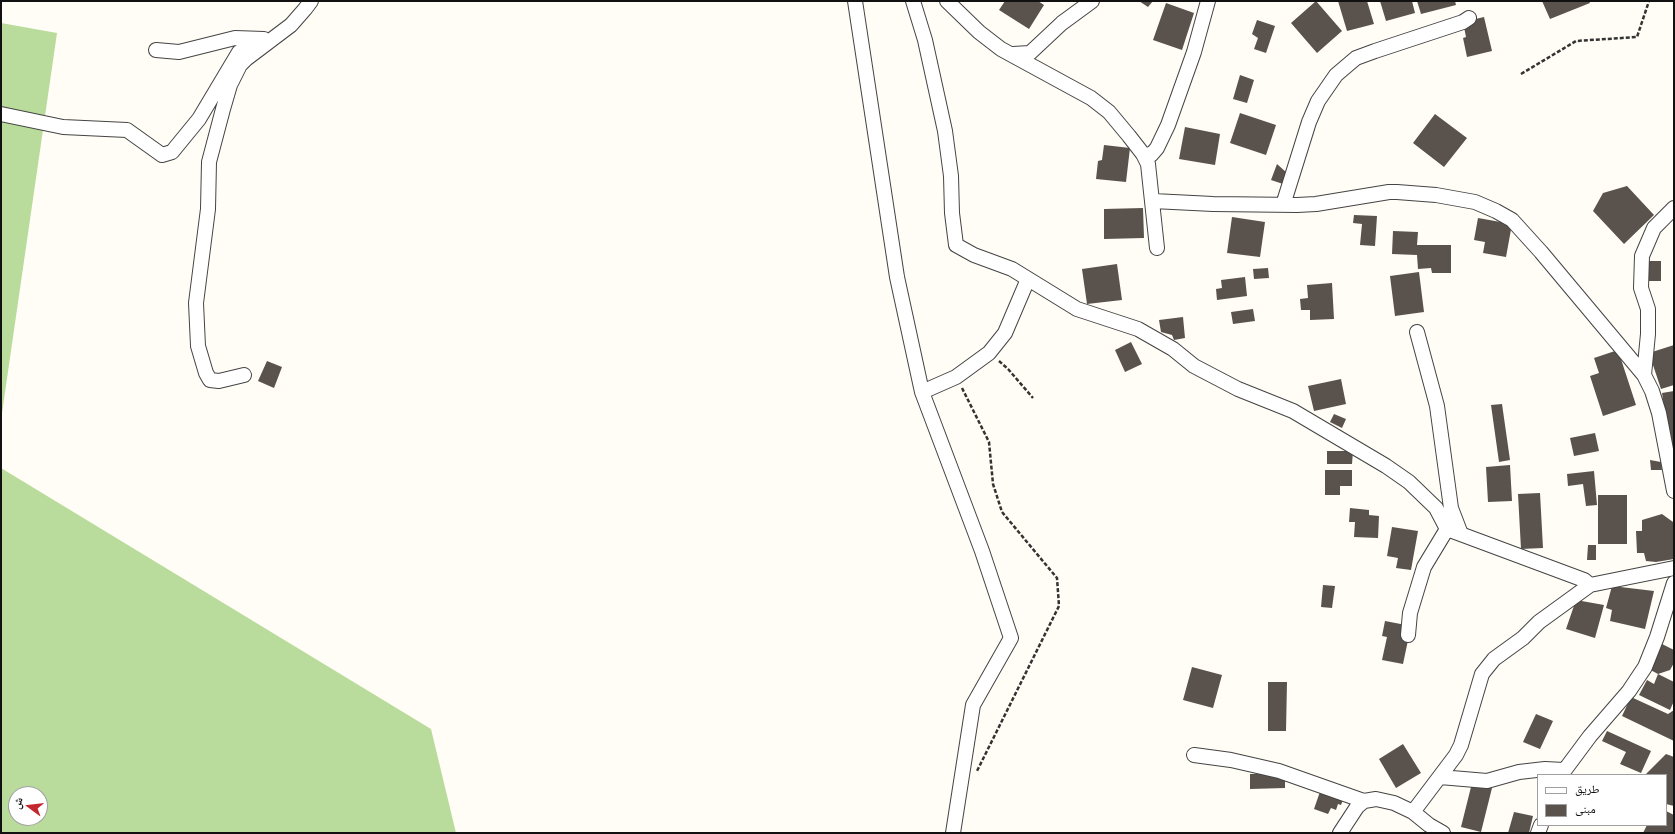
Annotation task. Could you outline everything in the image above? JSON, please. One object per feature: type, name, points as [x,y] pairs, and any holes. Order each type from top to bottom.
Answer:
[{"type":"street","points":[[244,375],[214,381],[208,378],[196,335],[196,297],[208,209],[209,162],[222,109],[230,85],[240,65],[272,40],[299,16],[311,1]]},
{"type":"street","points":[[856,1],[897,277],[922,392],[982,551],[1011,638],[973,705],[953,833]]},
{"type":"street","points":[[913,1],[925,40],[945,131],[951,176],[952,213],[956,245],[974,255],[1012,269],[1077,309],[1138,329],[1173,349],[1194,366],[1238,389],[1293,411],[1386,466],[1409,482],[1436,508],[1447,529],[1584,580],[1590,585]]},
{"type":"street","points":[[947,1],[979,32],[1001,48],[1091,98],[1114,118],[1143,154],[1148,164],[1157,248]]},
{"type":"street","points":[[1013,54],[1030,53],[1062,23],[1092,1]]},
{"type":"street","points":[[1143,154],[1151,155],[1157,148],[1168,125],[1194,52],[1208,1]]},
{"type":"street","points":[[1283,205],[1309,122],[1318,101],[1336,75],[1356,58],[1462,22],[1469,18]]},
{"type":"street","points":[[156,50],[179,52],[235,38],[272,40]]},
{"type":"street","points":[[1,114],[63,127],[127,130],[162,155],[172,152],[199,119],[239,52],[272,40]]},
{"type":"street","points":[[1153,201],[1213,204],[1316,204],[1397,192],[1474,202],[1496,211],[1512,220],[1582,299],[1644,375],[1652,391],[1659,413],[1674,491]]},
{"type":"street","points":[[1644,375],[1648,334],[1648,309],[1640,288],[1642,256],[1654,228],[1674,208]]},
{"type":"street","points":[[922,392],[956,377],[989,353],[1004,333],[1028,279]]},
{"type":"street","points":[[1418,332],[1437,406],[1451,508],[1461,534]]},
{"type":"street","points":[[1408,635],[1410,613],[1424,567],[1447,529]]},
{"type":"street","points":[[1413,812],[1456,755],[1461,745],[1482,674],[1494,659],[1523,638],[1539,622],[1590,585],[1674,568]]},
{"type":"street","points":[[1440,777],[1486,781],[1495,780],[1519,772],[1545,768],[1562,772],[1629,691],[1645,667],[1657,637],[1674,583]]},
{"type":"street","points":[[1194,755],[1231,760],[1279,771],[1364,801]]},
{"type":"street","points":[[1340,833],[1357,807],[1364,801],[1372,799],[1381,800],[1413,812],[1429,825],[1443,833]]},
{"type":"path","points":[[1520,74],[1576,41],[1637,37],[1649,1]]},
{"type":"path","points":[[989,353],[1008,369],[1033,398]]},
{"type":"path","points":[[956,377],[990,442],[994,484],[1002,512],[1057,578],[1060,606],[975,775]]},
{"type":"green space","points":[[1,23],[57,33],[1,420]]},
{"type":"green space","points":[[1,468],[431,729],[456,833],[1,833]]},
{"type":"building","points":[[1005,1],[1038,1],[1044,5],[1029,29],[999,10]]},
{"type":"building","points":[[1139,1],[1153,1],[1148,7]]},
{"type":"building","points":[[1316,1],[1342,31],[1317,53],[1291,23]]},
{"type":"building","points":[[1338,1],[1367,1],[1374,24],[1347,31]]},
{"type":"building","points":[[1380,1],[1412,1],[1415,13],[1386,21]]},
{"type":"building","points":[[1417,1],[1455,1],[1456,5],[1421,14]]},
{"type":"building","points":[[1542,1],[1589,1],[1590,3],[1550,19]]},
{"type":"building","points":[[1166,3],[1194,13],[1182,50],[1153,40]]},
{"type":"building","points":[[1484,17],[1492,51],[1467,57],[1463,38],[1466,37],[1463,22]]},
{"type":"building","points":[[1257,20],[1275,26],[1266,53],[1254,49],[1258,38],[1252,34]]},
{"type":"building","points":[[1240,75],[1254,80],[1247,103],[1233,99]]},
{"type":"building","points":[[1240,113],[1276,125],[1266,155],[1230,143]]},
{"type":"building","points":[[1435,114],[1467,138],[1444,167],[1413,143]]},
{"type":"building","points":[[1185,127],[1220,134],[1215,165],[1179,159]]},
{"type":"building","points":[[1104,145],[1130,148],[1126,182],[1096,179],[1098,161],[1102,160]]},
{"type":"building","points":[[1277,164],[1287,173],[1283,184],[1271,180]]},
{"type":"building","points":[[1627,186],[1654,215],[1624,244],[1593,211],[1603,193]]},
{"type":"building","points":[[1143,208],[1144,238],[1104,239],[1104,209]]},
{"type":"building","points":[[1354,215],[1377,216],[1375,246],[1360,245],[1362,224],[1353,223]]},
{"type":"building","points":[[1232,217],[1265,222],[1260,257],[1227,253]]},
{"type":"building","points":[[1478,218],[1512,224],[1506,257],[1483,253],[1485,242],[1474,240]]},
{"type":"building","points":[[1393,231],[1418,232],[1417,245],[1451,245],[1451,273],[1432,273],[1431,268],[1418,269],[1417,255],[1392,254]]},
{"type":"building","points":[[1645,261],[1661,261],[1661,281],[1646,281]]},
{"type":"building","points":[[1117,264],[1122,300],[1087,304],[1082,269]]},
{"type":"building","points":[[1268,268],[1269,278],[1254,279],[1253,269]]},
{"type":"building","points":[[1419,272],[1424,312],[1395,316],[1390,276]]},
{"type":"building","points":[[1245,277],[1247,296],[1217,300],[1216,289],[1222,288],[1221,280]]},
{"type":"building","points":[[1332,283],[1334,319],[1310,320],[1310,310],[1301,310],[1300,299],[1308,298],[1307,285]]},
{"type":"building","points":[[1253,309],[1255,321],[1233,324],[1231,312]]},
{"type":"building","points":[[1183,317],[1185,338],[1174,340],[1172,335],[1161,332],[1159,320]]},
{"type":"building","points":[[1131,342],[1142,364],[1125,372],[1115,350]]},
{"type":"building","points":[[1674,345],[1674,385],[1661,389],[1649,353]]},
{"type":"building","points":[[1618,350],[1636,405],[1603,416],[1590,376],[1599,373],[1594,358]]},
{"type":"building","points":[[267,361],[282,367],[274,388],[258,381]]},
{"type":"building","points":[[1341,379],[1346,404],[1314,411],[1308,386]]},
{"type":"building","points":[[1674,391],[1674,447],[1670,448],[1662,393]]},
{"type":"building","points":[[1502,404],[1510,460],[1499,462],[1491,405]]},
{"type":"building","points":[[1334,414],[1346,419],[1342,428],[1330,422]]},
{"type":"building","points":[[1595,433],[1599,451],[1574,456],[1570,438]]},
{"type":"building","points":[[1327,451],[1353,451],[1352,464],[1327,464]]},
{"type":"building","points":[[1650,460],[1661,462],[1662,470],[1651,470]]},
{"type":"building","points":[[1510,465],[1512,501],[1488,502],[1486,467]]},
{"type":"building","points":[[1325,470],[1352,470],[1352,486],[1340,486],[1340,495],[1325,495]]},
{"type":"building","points":[[1594,471],[1597,505],[1586,506],[1583,484],[1568,486],[1567,474]]},
{"type":"building","points":[[1540,493],[1543,548],[1521,549],[1518,494]]},
{"type":"building","points":[[1598,495],[1627,495],[1627,544],[1598,544]]},
{"type":"building","points":[[1350,508],[1369,510],[1369,515],[1379,516],[1378,538],[1354,537],[1355,522],[1349,522]]},
{"type":"building","points":[[1662,514],[1673,522],[1674,559],[1656,562],[1646,561],[1644,553],[1637,553],[1636,531],[1642,531],[1642,520]]},
{"type":"building","points":[[1392,527],[1418,531],[1411,570],[1396,568],[1398,558],[1387,556]]},
{"type":"building","points":[[1588,545],[1596,545],[1596,560],[1587,560]]},
{"type":"building","points":[[1323,585],[1335,586],[1332,608],[1321,607]]},
{"type":"building","points":[[1612,586],[1654,591],[1645,629],[1610,621],[1612,610],[1606,608]]},
{"type":"building","points":[[1576,600],[1604,605],[1595,638],[1566,629]]},
{"type":"building","points":[[1385,621],[1411,626],[1403,664],[1382,660],[1387,637],[1382,636]]},
{"type":"building","points":[[1658,642],[1674,650],[1674,663],[1670,670],[1658,674],[1645,667]]},
{"type":"building","points":[[1192,667],[1222,675],[1213,708],[1183,700]]},
{"type":"building","points":[[1658,674],[1674,682],[1674,701],[1670,710],[1639,695],[1647,680],[1654,684]]},
{"type":"building","points":[[1268,682],[1287,682],[1286,731],[1268,731]]},
{"type":"building","points":[[1631,697],[1668,714],[1674,710],[1674,741],[1622,716]]},
{"type":"building","points":[[1536,714],[1553,721],[1540,749],[1523,742]]},
{"type":"building","points":[[1607,731],[1651,751],[1641,773],[1620,764],[1626,752],[1602,741]]},
{"type":"building","points":[[1403,744],[1421,773],[1396,788],[1379,759]]},
{"type":"building","points":[[1666,754],[1674,757],[1674,806],[1667,804],[1667,774],[1646,774]]},
{"type":"building","points":[[1285,773],[1285,788],[1250,789],[1250,774]]},
{"type":"building","points":[[1323,783],[1346,792],[1341,805],[1338,804],[1336,810],[1331,808],[1328,814],[1314,809]]},
{"type":"building","points":[[1472,783],[1492,788],[1481,832],[1461,827]]},
{"type":"building","points":[[1514,812],[1533,816],[1529,833],[1508,833]]},
{"type":"building","points":[[1667,812],[1674,815],[1674,833],[1643,833],[1646,826],[1667,826]]}]
